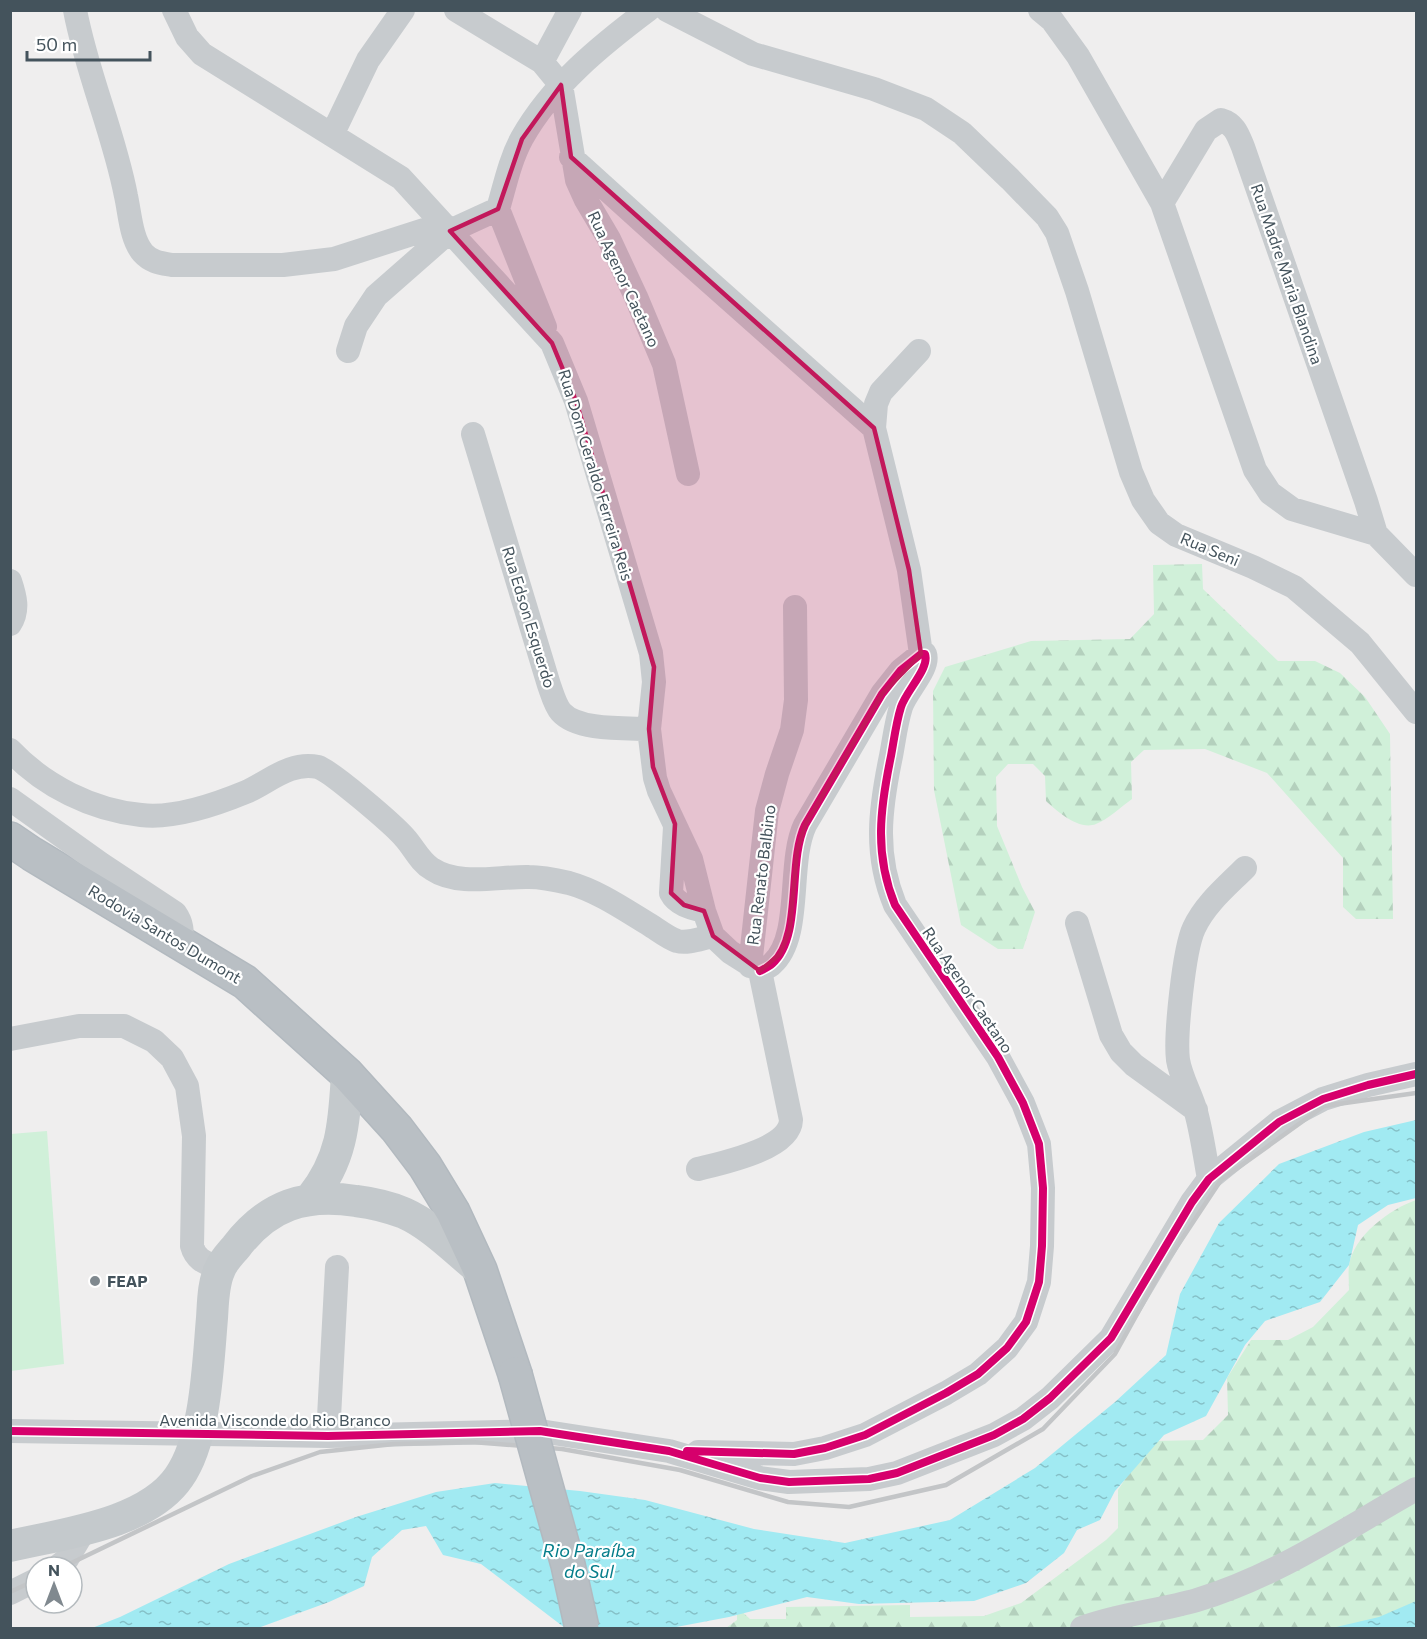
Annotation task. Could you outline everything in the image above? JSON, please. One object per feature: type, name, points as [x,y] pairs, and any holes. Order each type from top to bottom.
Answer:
[{"type":"highway","name":"Rodovia Santos Dumont","points":[[10,839],[245,982],[347,1074],[397,1130],[424,1166],[453,1212],[480,1270],[515,1374],[568,1565],[582,1629]]},
{"type":"main road","points":[[311,1198],[325,1181],[337,1152],[344,1117],[347,1074]]},
{"type":"main road","points":[[10,1546],[85,1529],[117,1519],[146,1506],[166,1493],[180,1476],[198,1433],[207,1374],[214,1298],[220,1269],[238,1244],[261,1220],[281,1208],[311,1198],[366,1202],[403,1212],[422,1222],[480,1270]]},
{"type":"street","points":[[75,10],[79,36],[121,170],[134,234],[142,252],[154,261],[172,265],[283,265],[334,258],[446,228],[498,208]]},
{"type":"street","name":"Rua Dom Geraldo Ferreira Reis","points":[[174,10],[187,38],[202,54],[400,178],[552,343],[576,401],[651,653],[654,682],[649,729],[655,778],[696,873],[704,911],[713,936],[730,952],[755,969]]},
{"type":"street","points":[[332,135],[368,60],[402,10]]},
{"type":"street","points":[[456,10],[542,62],[561,85]]},
{"type":"street","points":[[542,62],[570,10]]},
{"type":"street","points":[[552,343],[498,208],[512,161],[522,139],[561,85],[578,67],[648,10]]},
{"type":"street","name":"Rua Seni","points":[[667,10],[753,54],[874,89],[926,109],[962,133],[1047,217],[1061,242],[1131,472],[1143,500],[1159,522],[1176,535],[1294,587],[1360,643],[1416,712]]},
{"type":"street","name":"Rua Madre Maria Blandina","points":[[1040,10],[1052,21],[1078,56],[1162,203],[1255,470],[1270,493],[1292,509],[1376,534]]},
{"type":"street","name":"Rua Agenor Caetano","points":[[561,85],[572,157],[580,189],[609,239],[664,364],[688,474]]},
{"type":"street","name":"Rua Madre Maria Blandina","points":[[1162,203],[1206,130],[1221,120],[1229,122],[1237,132],[1277,243],[1376,534],[1416,575]]},
{"type":"street","points":[[572,157],[874,428]]},
{"type":"street","points":[[348,351],[356,326],[376,296],[446,228]]},
{"type":"street","name":"Rua Agenor Caetano","points":[[669,1451],[794,1454],[825,1448],[865,1435],[978,1374],[1007,1348],[1026,1322],[1039,1282],[1043,1188],[1038,1144],[1032,1124],[998,1057],[895,905],[886,884],[884,872],[880,837],[883,794],[900,708],[906,693],[927,660],[925,654],[921,654],[909,570],[874,428],[876,404],[881,392],[919,351]]},
{"type":"street","name":"Rua Edson Esquerdo","points":[[473,434],[549,685],[560,711],[573,721],[589,725],[649,729]]},
{"type":"street","points":[[10,581],[16,601],[13,620],[10,624]]},
{"type":"street","name":"Rua Renato Balbino","points":[[698,1169],[752,1153],[780,1140],[791,1126],[755,969],[767,811],[792,730],[796,700],[795,608]]},
{"type":"street","points":[[755,969],[772,965],[780,954],[790,929],[797,851],[805,825],[882,694],[896,676],[921,654]]},
{"type":"street","points":[[10,750],[38,777],[63,791],[98,806],[141,815],[167,815],[204,806],[248,791],[275,775],[304,767],[318,767],[376,811],[405,838],[431,869],[442,874],[471,879],[549,878],[573,884],[618,906],[678,941],[713,936]]},
{"type":"street","points":[[10,799],[175,913],[182,927],[180,943]]},
{"type":"street","points":[[1209,1179],[1196,1110],[1181,1072],[1177,1043],[1189,942],[1194,927],[1203,913],[1245,868]]},
{"type":"street","points":[[1077,923],[1111,1035],[1121,1052],[1134,1065],[1196,1110]]},
{"type":"street","points":[[10,1039],[79,1026],[124,1026],[154,1041],[172,1058],[187,1086],[194,1136],[192,1246],[199,1260],[220,1269]]},
{"type":"street","points":[[669,1451],[760,1478],[789,1482],[839,1481],[869,1479],[897,1473],[994,1435],[1023,1419],[1050,1398],[1111,1338],[1186,1212],[1209,1179],[1279,1122],[1323,1099],[1368,1085],[1416,1074]]},
{"type":"street","points":[[328,1436],[337,1267]]},
{"type":"street","name":"Avenida Visconde do Rio Branco","points":[[10,1431],[328,1436],[540,1431],[669,1451]]},
{"type":"street","points":[[1082,1629],[1113,1618],[1197,1599],[1261,1576],[1315,1549],[1416,1489]]},
{"type":"street","points":[[70,1555],[85,1529]]},
{"type":"street","points":[[10,1593],[24,1586]]},
{"type":"highlighted area","points":[[561,85],[571,157],[874,428],[909,570],[921,654],[882,694],[805,825],[797,851],[790,929],[780,954],[760,971],[713,936],[704,911],[684,905],[671,893],[675,824],[653,767],[649,729],[654,667],[576,401],[552,343],[450,231],[498,209],[522,139]]},
{"type":"green space","points":[[1202,564],[1203,589],[1278,661],[1315,661],[1340,673],[1365,697],[1390,734],[1393,919],[1356,919],[1343,907],[1343,858],[1267,773],[1205,749],[1144,750],[1131,762],[1132,799],[1096,824],[1083,825],[1069,819],[1046,801],[1045,776],[1033,764],[1008,764],[996,777],[997,826],[1035,912],[1023,949],[998,949],[961,925],[934,790],[933,691],[945,667],[1031,641],[1130,639],[1154,614],[1153,565]]},
{"type":"green space","points":[[47,1131],[64,1364],[11,1371],[11,1134]]},
{"type":"green space","points":[[1416,1200],[1416,1628],[726,1628],[737,1620],[737,1607],[750,1619],[786,1619],[786,1607],[910,1605],[910,1617],[984,1616],[1021,1603],[1106,1540],[1118,1528],[1118,1490],[1142,1453],[1154,1441],[1203,1440],[1228,1415],[1227,1378],[1251,1340],[1288,1340],[1313,1327],[1349,1290],[1352,1255],[1365,1234],[1384,1217]]},
{"type":"water","name":"Rio Paraíba do Sul","points":[[1416,1120],[1416,1198],[1388,1205],[1358,1225],[1349,1265],[1320,1302],[1265,1321],[1245,1345],[1206,1416],[1164,1435],[1115,1491],[1100,1520],[1077,1530],[1064,1553],[1026,1583],[974,1601],[859,1604],[807,1597],[729,1617],[671,1628],[565,1628],[481,1564],[443,1555],[426,1526],[402,1530],[372,1557],[364,1586],[329,1602],[258,1628],[92,1628],[120,1617],[229,1564],[356,1517],[436,1492],[495,1483],[645,1500],[754,1529],[845,1543],[950,1520],[1035,1468],[1115,1402],[1166,1355],[1180,1294],[1219,1223],[1279,1164],[1364,1132]]},
{"type":"water","points":[[1416,1601],[1416,1628],[1332,1628],[1379,1617]]},
{"type":"railway","points":[[84,1557],[252,1476],[320,1452],[394,1444],[472,1442],[562,1449],[680,1470],[788,1502],[849,1507],[946,1485],[1043,1429],[1115,1354],[1162,1269],[1221,1180],[1324,1106],[1416,1093]]},
{"type":"railway","points":[[10,1592],[24,1586]]},
{"type":"cycle path","points":[[687,1451],[794,1454],[825,1448],[865,1435],[978,1374],[1007,1348],[1026,1322],[1039,1282],[1043,1188],[1039,1144],[1023,1103],[998,1057],[895,905],[884,868],[882,813],[896,725],[901,707],[924,666],[925,654],[921,654],[901,670],[882,694],[805,825],[797,859],[788,936],[782,952],[772,964],[760,971]]},
{"type":"cycle path","points":[[10,1431],[328,1436],[540,1431],[669,1451],[760,1478],[789,1482],[869,1479],[897,1473],[994,1435],[1023,1419],[1050,1398],[1111,1338],[1192,1202],[1209,1179],[1279,1122],[1323,1099],[1368,1085],[1416,1074]]},
{"type":"place","name":"FEAP","points":[[95,1281]]}]
